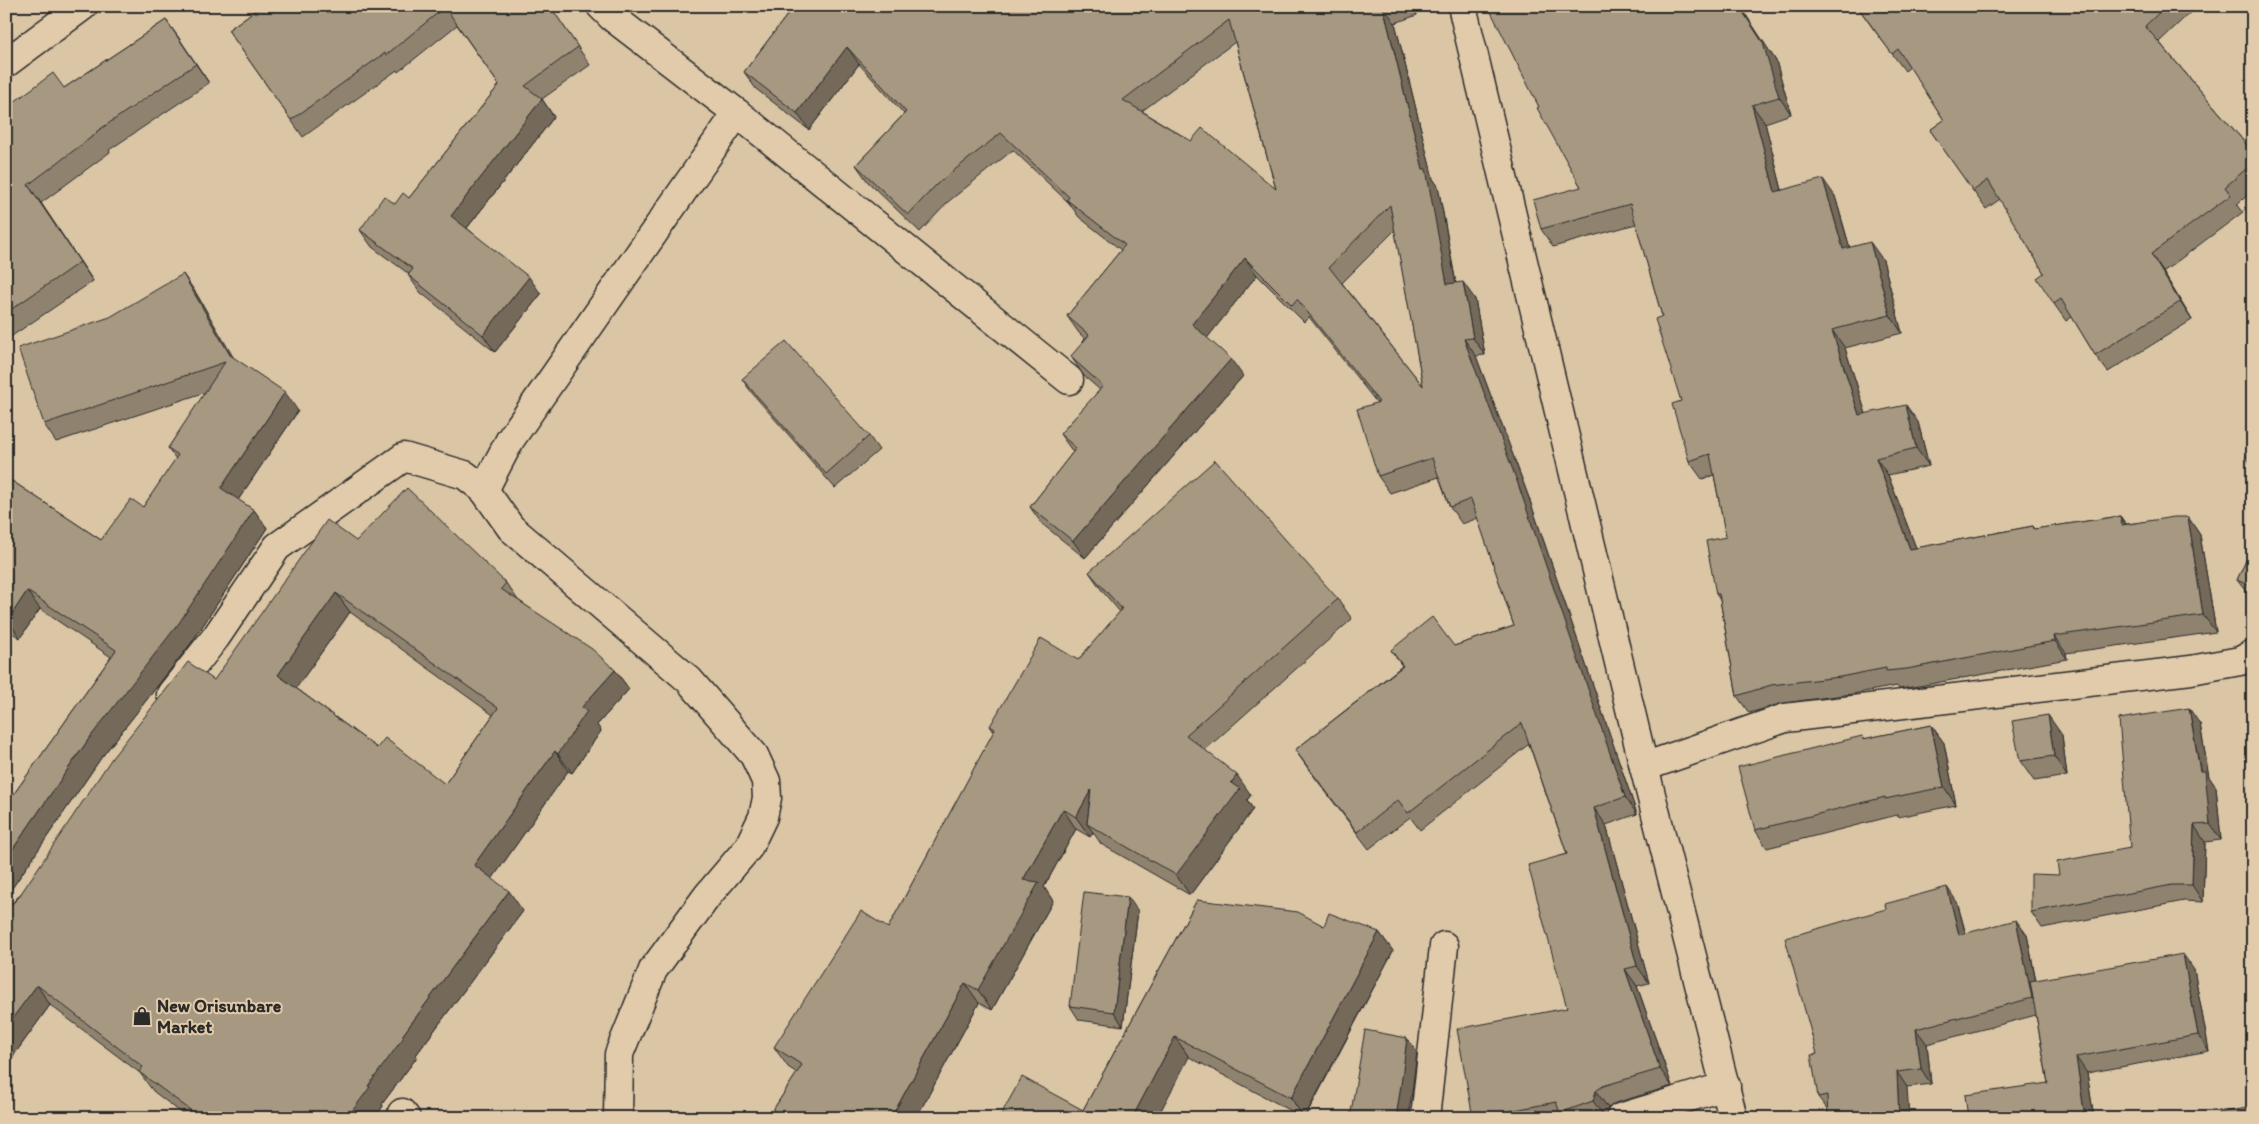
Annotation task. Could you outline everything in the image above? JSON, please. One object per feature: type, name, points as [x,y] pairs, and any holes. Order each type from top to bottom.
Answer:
[{"type":"street","points":[[7,60],[83,6]]},
{"type":"street","points":[[1462,6],[1644,767],[1733,1118]]},
{"type":"street","points":[[613,10],[737,113],[1068,380]]},
{"type":"street","points":[[484,490],[510,440],[737,113]]},
{"type":"street","points":[[155,714],[216,637],[277,547],[404,457],[465,475],[484,490],[511,528],[689,680],[754,755],[766,781],[767,798],[763,817],[748,848],[708,894],[654,970],[618,1054],[618,1118]]},
{"type":"street","points":[[1644,767],[1785,718],[2191,670],[2246,657]]},
{"type":"street","points":[[1425,1118],[1444,946]]},
{"type":"street","points":[[1620,1118],[1726,1086]]},
{"type":"building","points":[[261,6],[550,6],[578,47],[525,86],[542,99],[451,216],[529,277],[483,335],[408,275],[413,269],[360,230],[384,196],[395,204],[403,193],[409,198],[499,85],[445,7],[386,55],[385,53],[291,120],[228,30]]},
{"type":"building","points":[[794,6],[1383,6],[1423,169],[1426,169],[1447,284],[1463,282],[1473,338],[1464,339],[1517,481],[1625,797],[1594,808],[1637,966],[1625,969],[1660,1069],[1603,1086],[1596,1091],[1593,1101],[1560,1113],[1556,1102],[1473,1118],[1457,1029],[1567,1008],[1528,865],[1567,854],[1522,723],[1408,813],[1398,800],[1357,832],[1295,750],[1403,666],[1391,650],[1432,617],[1454,646],[1514,626],[1471,499],[1450,507],[1432,458],[1378,476],[1357,409],[1379,402],[1297,299],[1292,305],[1245,258],[1192,324],[1231,359],[1073,541],[1030,507],[1076,448],[1060,434],[1103,386],[1072,358],[1071,356],[1089,335],[1067,316],[1125,245],[1067,200],[1069,197],[1001,133],[937,184],[908,215],[856,165],[906,112],[847,47],[797,113],[744,72]],"holes":[[[1229,20],[1276,189],[1202,128],[1191,141],[1123,100]],[[1390,205],[1423,386],[1329,267]]]},
{"type":"building","points":[[1497,6],[1739,6],[1763,43],[1779,97],[1752,105],[1775,192],[1823,179],[1843,249],[1870,242],[1890,315],[1832,330],[1859,415],[1906,405],[1916,448],[1876,458],[1910,549],[2033,526],[2034,529],[2120,516],[2122,525],[2174,517],[2188,517],[2203,615],[2054,636],[2055,641],[1907,669],[1886,671],[1886,668],[1840,677],[1771,685],[1737,696],[1719,594],[1716,594],[1706,541],[1726,537],[1710,454],[1689,461],[1672,404],[1681,401],[1655,319],[1662,316],[1630,204],[1541,229],[1533,200],[1581,187],[1537,108],[1539,107],[1490,10]]},
{"type":"building","points":[[1864,6],[2166,6],[2145,26],[2253,152],[2253,163],[2225,187],[2231,195],[2151,254],[2180,302],[2095,355],[2061,299],[2054,304],[2037,278],[2044,273],[1988,180],[1973,191],[1930,130],[1944,120],[1898,49],[1892,54],[1860,10]]},
{"type":"building","points":[[166,20],[196,64],[96,132],[28,185],[80,262],[6,313],[6,108],[53,73],[64,88]]},
{"type":"building","points":[[183,274],[230,355],[285,392],[221,488],[254,510],[179,623],[88,740],[6,859],[6,805],[116,650],[27,591],[8,620],[6,619],[6,477],[101,540],[131,499],[143,507],[178,455],[168,448],[225,362],[44,424],[18,348],[110,317]]},
{"type":"building","points":[[786,341],[869,436],[826,474],[742,379]]},
{"type":"building","points":[[2253,443],[2253,461],[2246,457]]},
{"type":"building","points":[[1215,460],[1338,599],[1186,735],[1237,775],[1231,783],[1240,789],[1176,875],[1087,824],[1091,790],[1076,817],[1063,809],[1023,880],[1039,882],[978,990],[965,983],[891,1118],[785,1118],[773,1110],[802,1065],[774,1047],[861,911],[888,928],[995,729],[990,726],[1041,638],[1078,660],[1122,609],[1089,572]]},
{"type":"building","points":[[407,488],[506,583],[501,589],[592,649],[615,670],[582,707],[587,711],[558,754],[555,751],[474,865],[509,891],[402,1036],[404,1037],[368,1086],[370,1087],[347,1118],[201,1118],[139,1072],[143,1067],[37,985],[6,1027],[6,910],[18,898],[112,758],[188,662],[214,680],[327,520],[356,541]],"holes":[[[336,593],[498,708],[445,784],[385,738],[377,748],[278,675]]]},
{"type":"building","points":[[2253,546],[2253,587],[2237,580]]},
{"type":"building","points":[[2189,708],[2200,771],[2205,771],[2210,824],[2194,825],[2192,885],[2172,885],[2031,912],[2031,874],[2059,875],[2057,862],[2130,848],[2119,719]]},
{"type":"building","points":[[2048,715],[2054,756],[2020,761],[2012,721]]},
{"type":"building","points":[[1931,725],[1944,787],[1885,799],[1885,797],[1755,830],[1738,767],[1862,736],[1863,739]]},
{"type":"building","points":[[1947,887],[1959,935],[2016,920],[2032,998],[1916,1029],[1921,1069],[1897,1072],[1899,1118],[1828,1118],[1827,1095],[1818,1097],[1811,1055],[1817,1054],[1785,938],[1886,909],[1885,904]]},
{"type":"building","points":[[1084,892],[1128,897],[1114,1012],[1070,1006]]},
{"type":"building","points":[[1197,900],[1298,912],[1324,926],[1329,913],[1379,932],[1291,1098],[1175,1037],[1132,1118],[999,1118],[1022,1077],[1083,1110]]},
{"type":"building","points":[[2183,954],[2198,1035],[2076,1057],[2085,1118],[1968,1118],[1965,1095],[2048,1083],[2030,981]]},
{"type":"building","points":[[1365,1030],[1407,1038],[1396,1118],[1350,1118]]},
{"type":"building","points":[[2253,1107],[2253,1118],[2219,1118],[2218,1113]]},
{"type":"place","name":"New Orisunbare Market","points":[[142,1016]]}]
